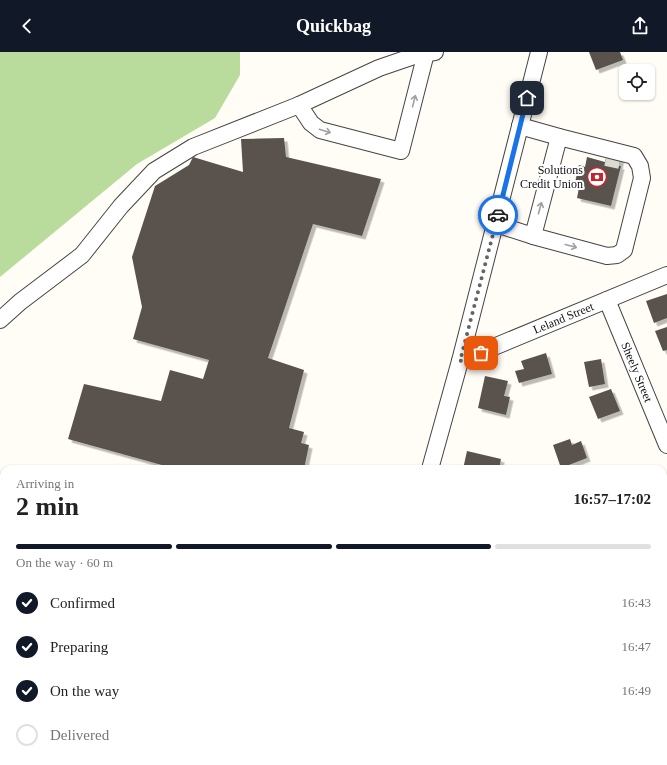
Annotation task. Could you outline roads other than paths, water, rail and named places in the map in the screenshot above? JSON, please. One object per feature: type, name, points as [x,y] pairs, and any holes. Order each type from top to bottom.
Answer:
[{"type":"street","points":[[0,320],[20,302],[82,255],[121,206],[154,171],[193,147],[299,105],[379,68],[420,54],[431,52],[401,151],[320,130],[311,123],[299,105]]},
{"type":"street","points":[[431,465],[496,224],[520,126],[535,53]]},
{"type":"street","points":[[496,224],[533,236],[608,256],[617,255],[624,250],[642,178],[640,166],[634,156],[520,126]]},
{"type":"street","points":[[533,236],[559,137]]},
{"type":"street","points":[[581,142],[592,154],[640,166]]},
{"type":"street","name":"Leland Street","points":[[460,361],[667,275]]},
{"type":"street","name":"Sheely Street","points":[[607,300],[667,445]]},
{"type":"tunnel","points":[[606,158],[620,161]]},
{"type":"place","name":"Solutions Credit Union","points":[[597,177]]}]
